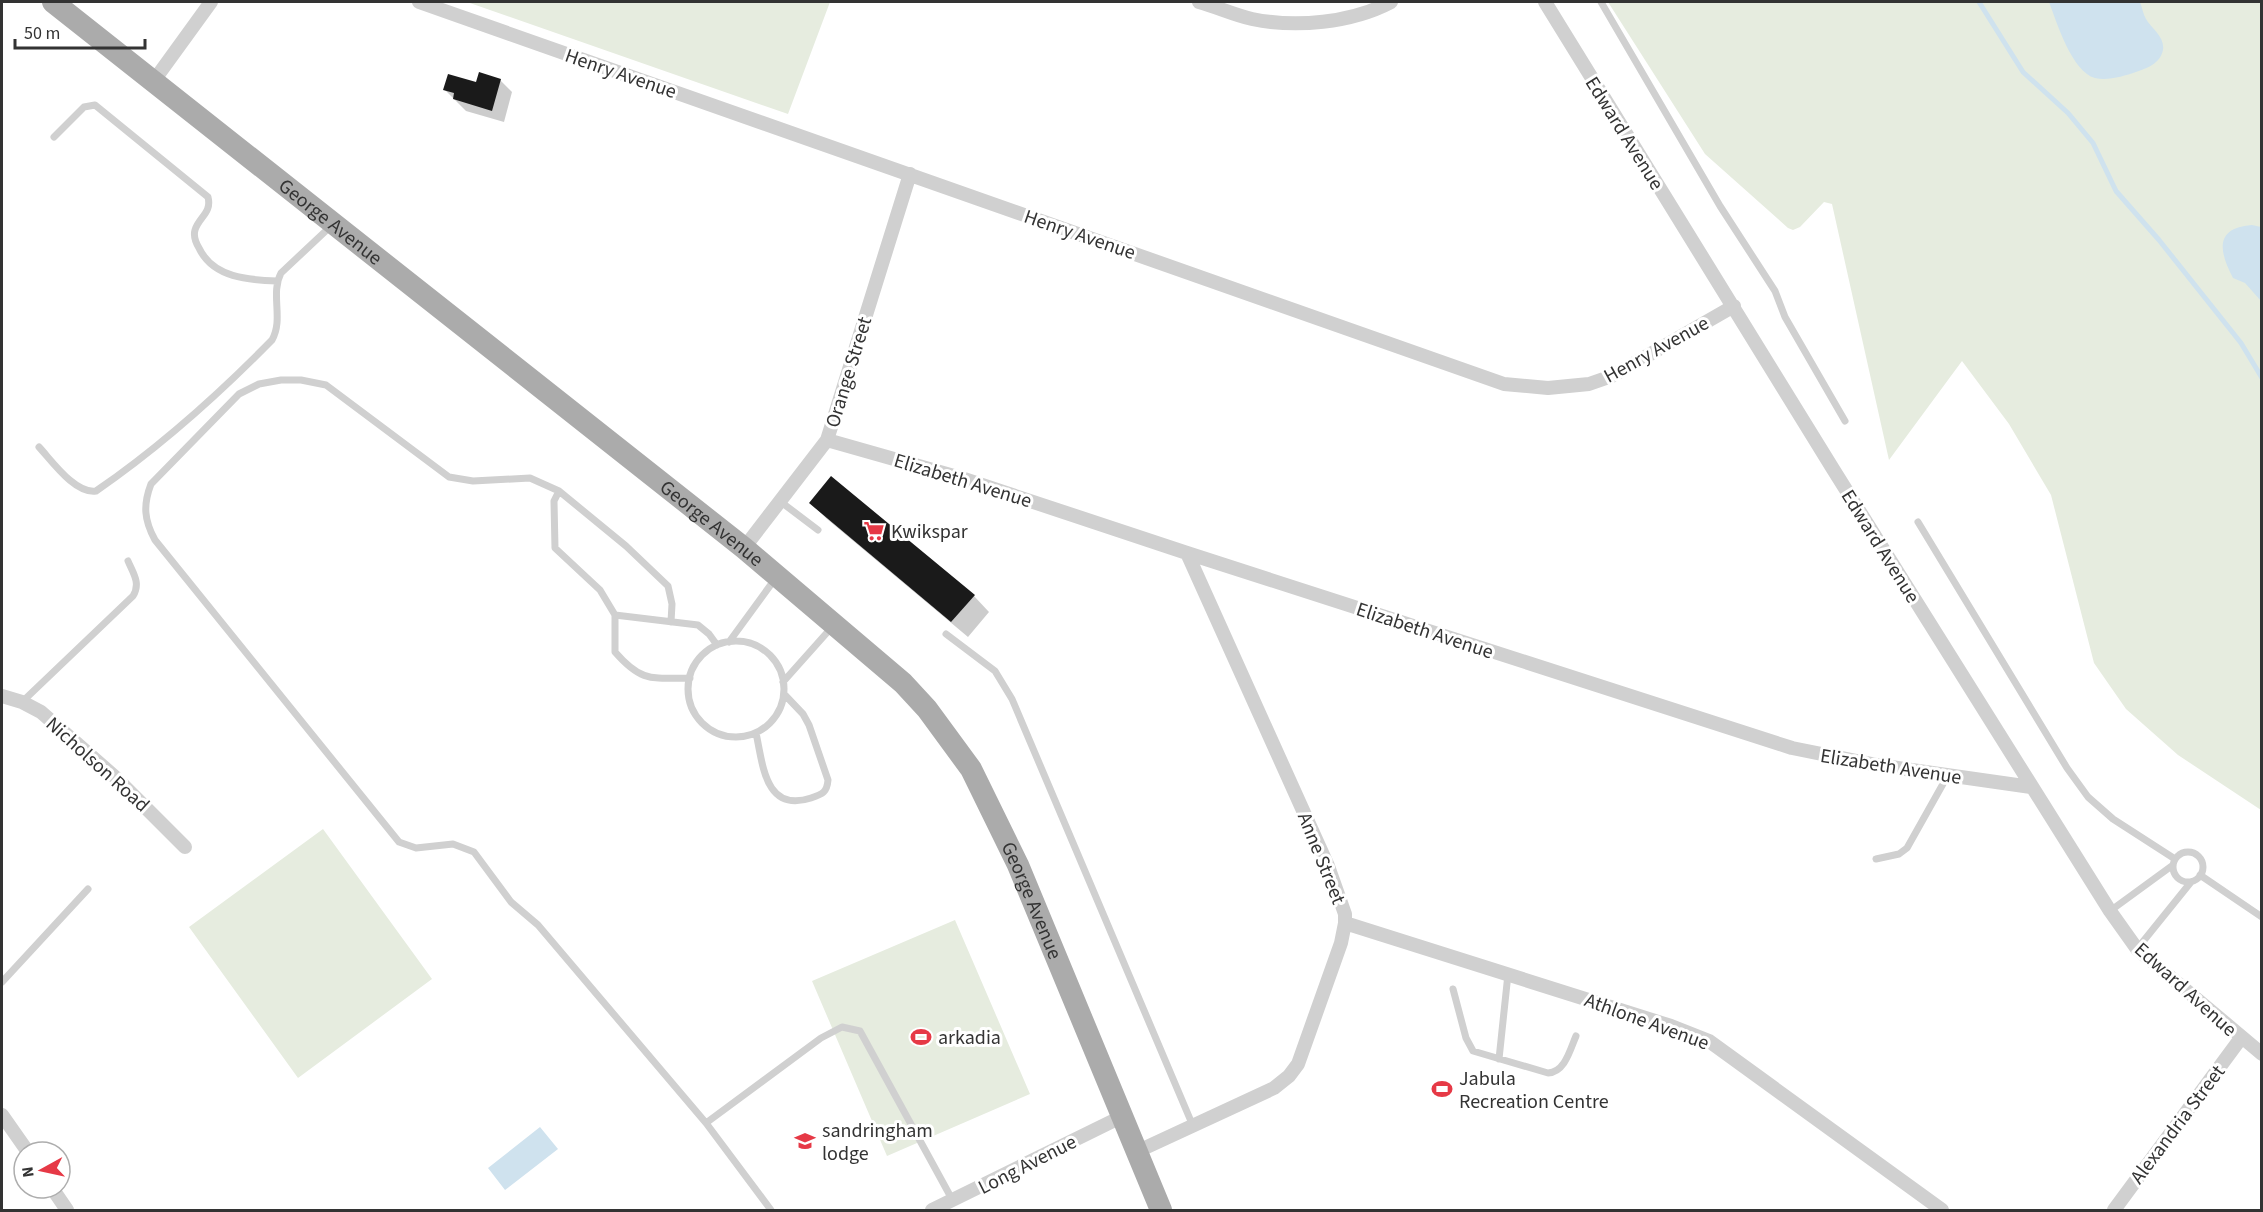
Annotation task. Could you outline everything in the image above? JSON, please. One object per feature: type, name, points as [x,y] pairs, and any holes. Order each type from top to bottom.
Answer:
[{"type":"main road","name":"George Avenue","points":[[52,2],[744,548],[903,682],[927,709],[971,769],[1018,865],[1161,1210]]},
{"type":"street","points":[[153,82],[211,2]]},
{"type":"street","name":"Henry Avenue","points":[[419,2],[1504,384],[1548,388],[1589,384],[1612,376],[1734,306]]},
{"type":"street","points":[[1199,2],[1250,18],[1276,23],[1347,17],[1391,2]]},
{"type":"street","name":"Edward Avenue","points":[[1545,2],[2110,911],[2137,949],[2262,1054]]},
{"type":"street","name":"Orange Street","points":[[744,548],[827,440],[910,174]]},
{"type":"street","name":"Elizabeth Avenue","points":[[827,440],[961,478],[1792,748],[1877,765],[2031,787]]},
{"type":"street","name":"Anne Street","points":[[1136,1152],[1274,1088],[1294,1070],[1302,1054],[1346,923],[1341,898],[1333,876],[1187,553]]},
{"type":"street","name":"Nicholson Road","points":[[2,696],[22,702],[41,712],[115,777],[185,847]]},
{"type":"street","name":"Athlone Avenue","points":[[1346,923],[1671,1026],[1709,1041],[1942,1210]]},
{"type":"street","name":"Alexandria Street","points":[[2114,1210],[2241,1038]]},
{"type":"street","points":[[2,1114],[20,1140]]},
{"type":"street","name":"Long Avenue","points":[[932,1210],[1121,1117]]},
{"type":"lane","points":[[1601,2],[1720,206],[1774,291],[1785,317],[1845,421]]},
{"type":"lane","points":[[54,137],[84,107],[95,105],[208,197],[208,210],[195,230],[195,239],[201,252],[215,267],[231,275],[250,280],[277,281]]},
{"type":"lane","points":[[39,447],[78,488],[91,492],[96,491],[141,460],[224,388],[272,340],[277,331],[277,281],[281,273],[333,224]]},
{"type":"lane","points":[[671,622],[672,604],[668,586],[626,546],[559,491],[530,478],[473,481],[449,477],[326,385],[301,380],[281,380],[259,384],[239,394],[151,484],[146,498],[145,512],[154,540],[399,842],[416,848],[453,844],[474,852],[511,902],[538,925],[706,1123],[771,1210]]},
{"type":"lane","points":[[559,491],[554,501],[555,548],[600,590],[615,615],[615,652],[627,667],[646,678],[690,678]]},
{"type":"lane","points":[[781,502],[818,530]]},
{"type":"lane","points":[[1918,522],[2067,768],[2088,797],[2113,819],[2174,862]]},
{"type":"lane","points":[[22,702],[133,596],[138,582],[128,561]]},
{"type":"lane","points":[[729,642],[776,577]]},
{"type":"lane","points":[[615,615],[698,625],[717,645]]},
{"type":"lane","points":[[783,682],[834,625]]},
{"type":"lane","points":[[946,634],[995,671],[1012,699],[1193,1126]]},
{"type":"lane","points":[[729,642],[753,644],[764,650],[777,664],[783,682],[784,694],[781,706],[767,727],[756,733],[744,737],[732,737],[709,728],[699,720],[693,709],[689,697],[690,678],[698,661],[717,645],[729,642]]},
{"type":"lane","points":[[756,733],[768,785],[780,797],[791,801],[802,801],[823,794],[827,789],[828,780],[809,725],[803,714],[784,694]]},
{"type":"lane","points":[[1876,859],[1899,854],[1907,848],[1948,775]]},
{"type":"lane","points":[[2110,911],[2184,852],[2195,854],[2202,863],[2200,875],[2191,882],[2137,949]]},
{"type":"lane","points":[[2174,862],[2173,871],[2180,880],[2191,882]]},
{"type":"lane","points":[[2200,875],[2262,917]]},
{"type":"lane","points":[[2,982],[88,889]]},
{"type":"lane","points":[[1499,1059],[1508,974]]},
{"type":"lane","points":[[1453,988],[1468,1045],[1473,1051],[1548,1072],[1556,1072],[1561,1068],[1576,1036]]},
{"type":"lane","points":[[706,1123],[821,1038],[842,1027],[860,1031],[953,1201]]},
{"type":"shaded area","points":[[467,2],[830,2],[788,114]]},
{"type":"shaded area","points":[[1608,2],[2261,2],[2261,810],[2178,755],[2126,709],[2094,663],[2051,495],[2009,424],[1962,361],[1889,460],[1832,204],[1824,202],[1800,227],[1793,230],[1705,154]]},
{"type":"shaded area","points":[[323,829],[432,979],[298,1078],[189,927]]},
{"type":"shaded area","name":"arkadia","points":[[955,920],[1030,1094],[887,1156],[812,981]]},
{"type":"water","points":[[2049,2],[2140,2],[2146,19],[2162,41],[2161,55],[2152,65],[2136,72],[2111,78],[2095,78],[2079,67],[2072,57]]},
{"type":"water","points":[[2252,225],[2261,227],[2261,301],[2245,283],[2233,278],[2223,251],[2225,236],[2239,227]]},
{"type":"water","points":[[540,1127],[558,1149],[505,1190],[488,1168]]},
{"type":"building","points":[[479,72],[501,79],[492,111],[453,99],[454,93],[443,90],[448,74],[476,82]]},
{"type":"building","points":[[831,476],[975,595],[951,622],[809,503]]},
{"type":"waterway","points":[[1979,2],[2023,72],[2068,113],[2093,143],[2116,191],[2159,240],[2241,343],[2262,378]]},
{"type":"place","name":"Kwikspar","points":[[874,531]]},
{"type":"place","name":"arkadia","points":[[921,1037]]},
{"type":"place","name":"Jabula Recreation Centre","points":[[1442,1089]]},
{"type":"place","name":"sandringham lodge","points":[[805,1141]]}]
